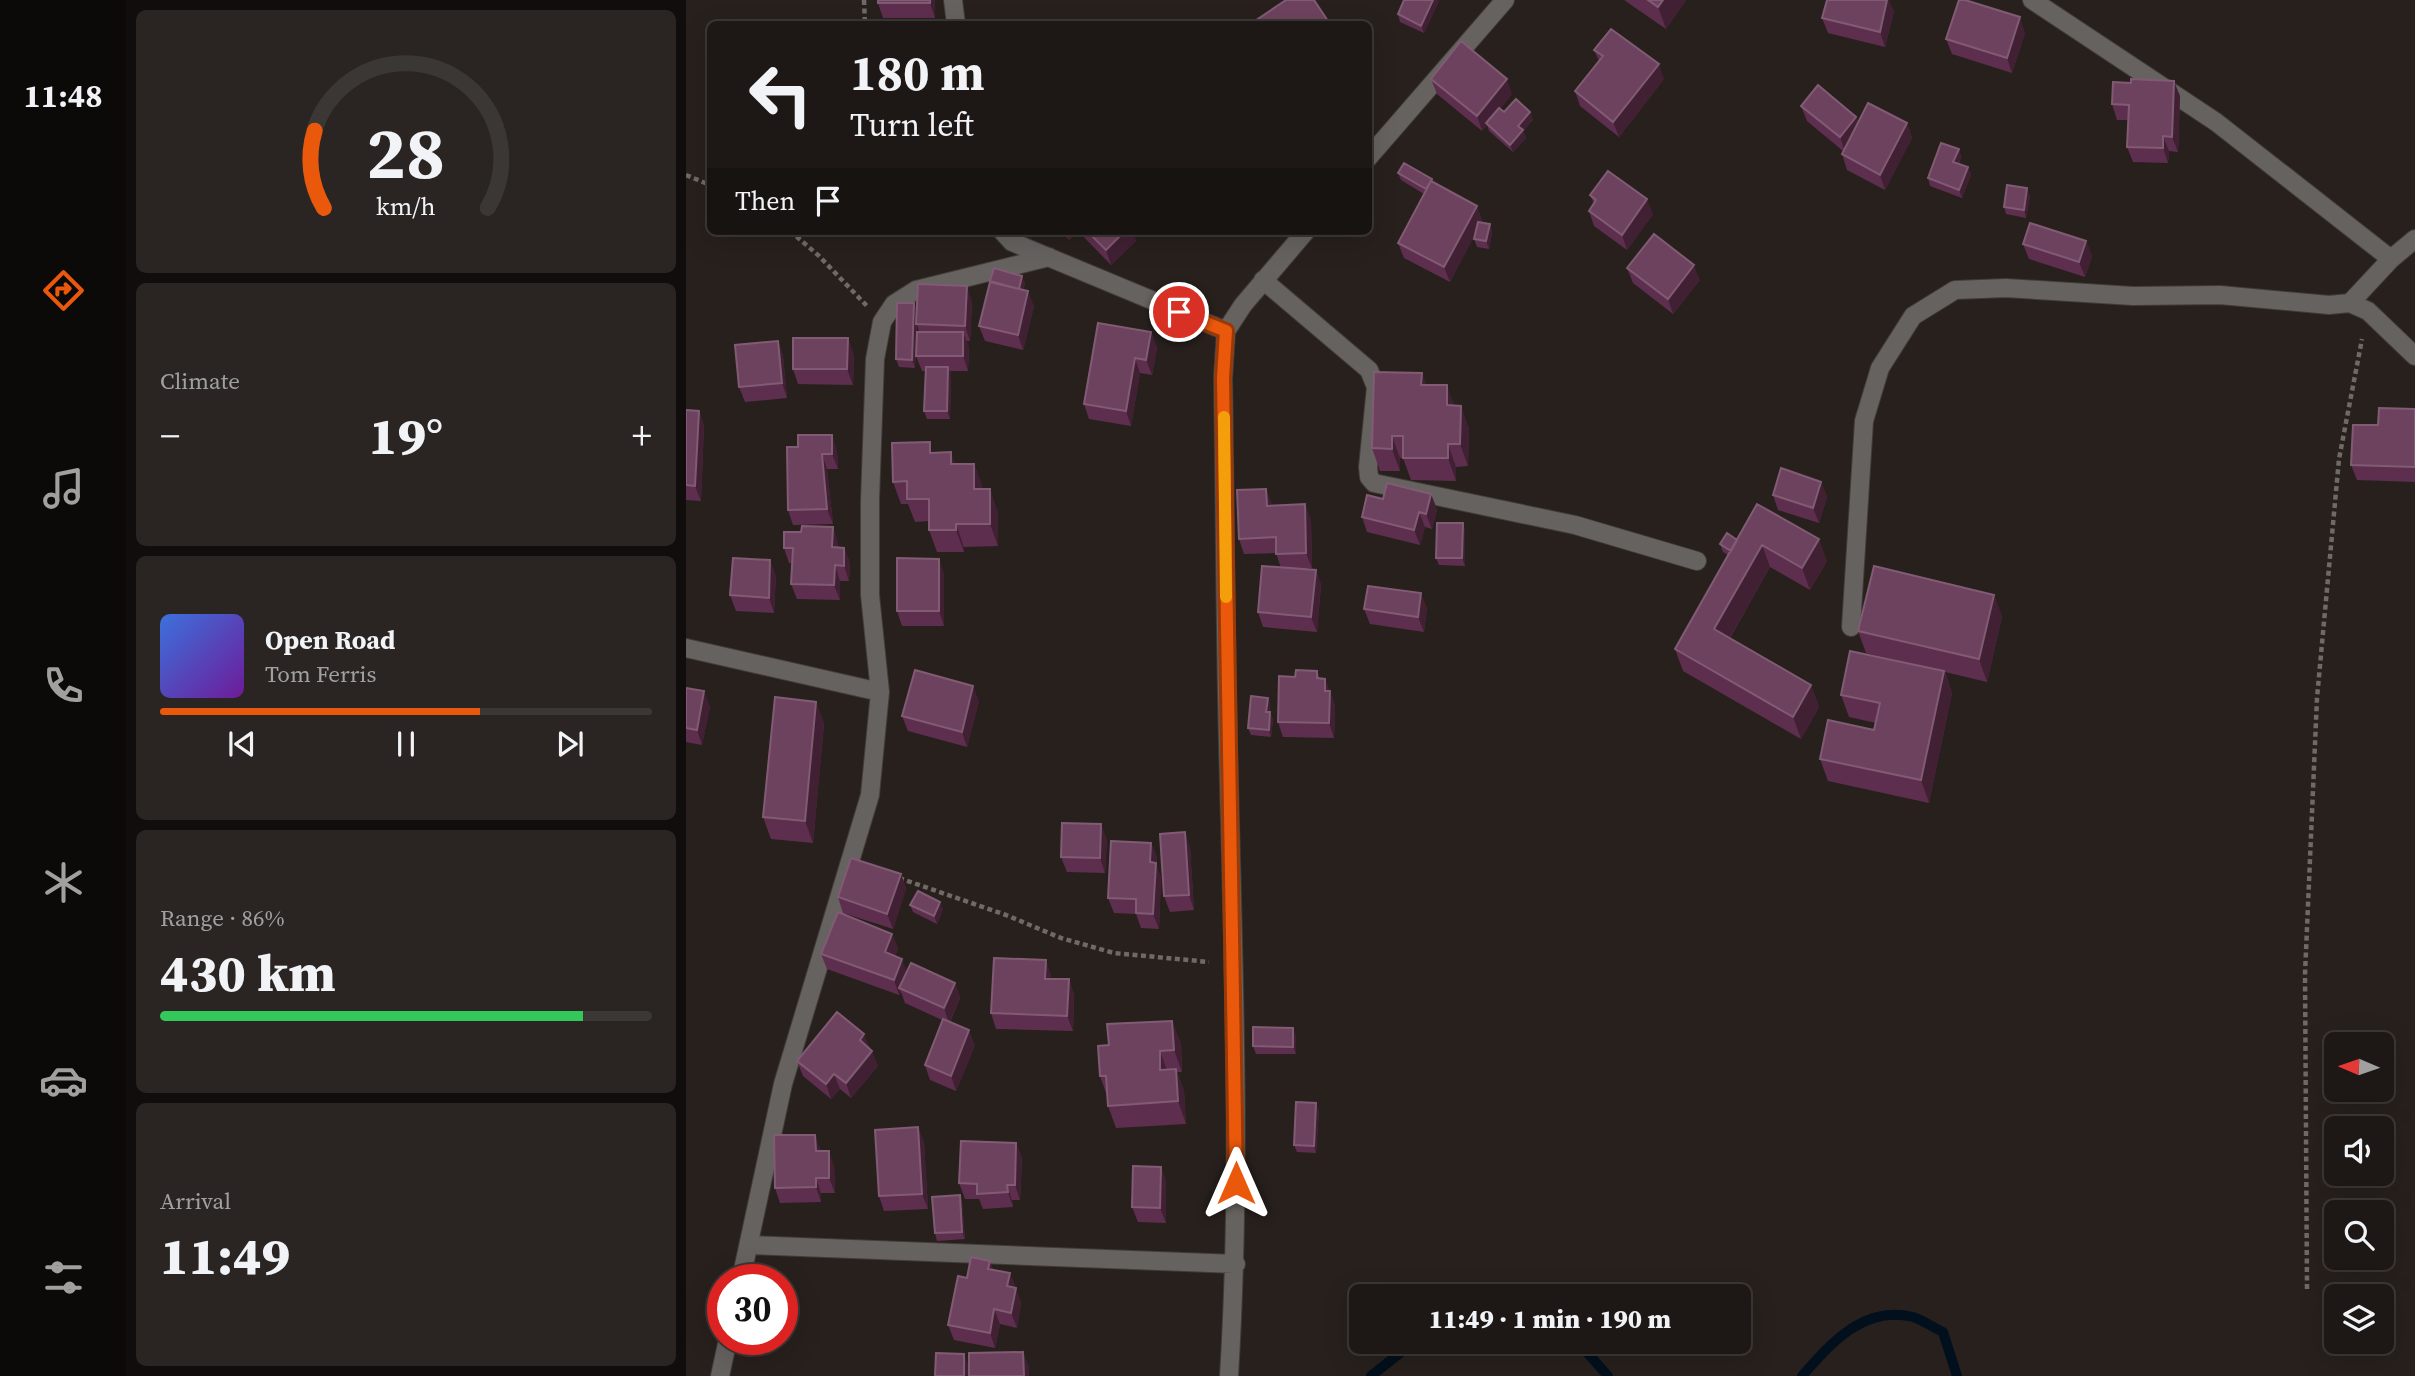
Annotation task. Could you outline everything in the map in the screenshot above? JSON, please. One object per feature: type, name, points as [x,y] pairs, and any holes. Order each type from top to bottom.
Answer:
[{"type":"street","points":[[953,0],[956,21]]},
{"type":"street","points":[[1372,153],[1505,0]]},
{"type":"street","points":[[2032,0],[2216,122],[2390,259]]},
{"type":"street","points":[[1006,235],[1012,242],[1226,331]]},
{"type":"street","points":[[1229,1376],[1236,1264],[1234,965],[1223,378],[1226,331],[1263,281],[1303,235]]},
{"type":"street","points":[[2350,303],[2390,259],[2415,239]]},
{"type":"street","points":[[745,1264],[783,1084],[870,795],[880,692],[870,595],[870,500],[874,359],[881,322],[894,304],[916,290],[1049,257]]},
{"type":"street","points":[[1263,281],[1369,370],[1376,387],[1368,467],[1369,477],[1374,483],[1575,525],[1698,561]]},
{"type":"street","points":[[1851,627],[1864,421],[1880,368],[1913,316],[1955,290],[2006,288],[2133,296],[2220,295],[2329,305],[2350,303],[2368,311],[2415,356]]},
{"type":"street","points":[[686,648],[880,692]]},
{"type":"street","points":[[749,1245],[1236,1264]]},
{"type":"street","points":[[720,1376],[725,1355]]},
{"type":"path","points":[[864,0],[865,21]]},
{"type":"path","points":[[686,175],[707,184]]},
{"type":"path","points":[[795,235],[818,255],[881,322]]},
{"type":"path","points":[[2306,1289],[2305,974],[2317,698],[2339,459],[2368,311]]},
{"type":"path","points":[[888,874],[1006,915],[1061,938],[1114,953],[1234,965]]},
{"type":"building","points":[[878,0],[930,0],[930,3],[878,3]]},
{"type":"building","points":[[1286,0],[1314,0],[1328,21],[1255,21]]},
{"type":"building","points":[[1404,0],[1433,0],[1421,26],[1398,14]]},
{"type":"building","points":[[1648,0],[1663,0],[1658,7]]},
{"type":"building","points":[[1827,0],[1887,0],[1880,32],[1822,18]]},
{"type":"building","points":[[1959,0],[2020,17],[2007,58],[1946,39]]},
{"type":"building","points":[[1611,29],[1659,64],[1613,122],[1575,91],[1603,56],[1594,50]]},
{"type":"building","points":[[1461,41],[1507,79],[1477,116],[1431,79]]},
{"type":"building","points":[[2131,79],[2174,81],[2172,137],[2163,136],[2163,148],[2127,147],[2129,105],[2112,104],[2113,82],[2131,83]]},
{"type":"building","points":[[1818,85],[1856,117],[1840,137],[1801,106]]},
{"type":"building","points":[[1516,99],[1530,112],[1518,126],[1523,130],[1510,145],[1486,123],[1499,108],[1504,112]]},
{"type":"building","points":[[1868,103],[1907,123],[1880,175],[1842,154]]},
{"type":"building","points":[[1941,143],[1959,149],[1953,162],[1968,167],[1959,190],[1928,178]]},
{"type":"building","points":[[1404,163],[1432,179],[1426,189],[1398,173]]},
{"type":"building","points":[[1608,171],[1647,199],[1622,235],[1589,211],[1596,200],[1590,195]]},
{"type":"building","points":[[1431,181],[1477,206],[1444,267],[1398,243]]},
{"type":"building","points":[[2007,185],[2027,188],[2024,210],[2004,207]]},
{"type":"building","points":[[1478,222],[1490,224],[1486,241],[1474,239]]},
{"type":"building","points":[[2030,223],[2086,241],[2079,262],[2023,244]]},
{"type":"building","points":[[1654,234],[1694,265],[1668,299],[1627,268]]},
{"type":"building","points":[[1091,235],[1121,235],[1106,250]]},
{"type":"building","points":[[994,268],[1022,276],[1019,289],[990,281]]},
{"type":"building","points":[[990,282],[1028,291],[1018,335],[979,326]]},
{"type":"building","points":[[918,284],[967,286],[965,326],[916,324]]},
{"type":"building","points":[[897,303],[914,303],[912,360],[896,359]]},
{"type":"building","points":[[1098,323],[1151,332],[1146,360],[1135,358],[1126,411],[1084,404]]},
{"type":"building","points":[[917,332],[963,332],[963,356],[916,356]]},
{"type":"building","points":[[793,338],[848,338],[847,369],[793,369]]},
{"type":"building","points":[[778,341],[782,383],[739,387],[735,345]]},
{"type":"building","points":[[926,367],[948,367],[947,411],[924,411]]},
{"type":"building","points":[[1374,372],[1422,373],[1421,385],[1447,385],[1447,405],[1461,406],[1460,444],[1448,444],[1448,458],[1403,458],[1403,436],[1392,436],[1392,449],[1372,448]]},
{"type":"building","points":[[2379,408],[2415,409],[2415,467],[2351,465],[2353,425],[2378,425]]},
{"type":"building","points":[[686,410],[699,411],[695,486],[686,485]]},
{"type":"building","points":[[798,435],[832,435],[832,454],[822,454],[827,509],[788,510],[787,447],[798,447]]},
{"type":"building","points":[[930,442],[930,453],[951,452],[951,464],[974,464],[974,489],[990,489],[990,524],[956,524],[956,530],[929,530],[929,499],[907,499],[907,481],[893,482],[892,443]]},
{"type":"building","points":[[1781,468],[1821,482],[1813,508],[1773,495]]},
{"type":"building","points":[[1387,483],[1431,494],[1426,514],[1419,512],[1414,530],[1362,517],[1367,495],[1383,499]]},
{"type":"building","points":[[1266,489],[1267,506],[1305,504],[1306,553],[1276,554],[1276,537],[1239,539],[1237,490]]},
{"type":"building","points":[[1757,504],[1819,539],[1802,568],[1762,545],[1714,629],[1811,685],[1793,717],[1675,649]]},
{"type":"building","points":[[1437,523],[1463,523],[1462,558],[1436,558]]},
{"type":"building","points":[[802,526],[833,527],[832,547],[844,548],[844,566],[835,565],[834,585],[791,584],[793,548],[784,548],[784,532],[801,532]]},
{"type":"building","points":[[1727,533],[1737,540],[1731,551],[1720,544]]},
{"type":"building","points":[[733,558],[770,560],[769,598],[730,595]]},
{"type":"building","points":[[897,558],[939,559],[939,611],[897,611]]},
{"type":"building","points":[[1262,566],[1316,570],[1311,617],[1258,612]]},
{"type":"building","points":[[1874,566],[1994,595],[1979,659],[1858,631]]},
{"type":"building","points":[[1368,586],[1421,593],[1418,617],[1364,609]]},
{"type":"building","points":[[1850,651],[1944,671],[1921,780],[1820,759],[1828,720],[1874,730],[1880,703],[1841,695]]},
{"type":"building","points":[[915,670],[973,686],[962,732],[902,716]]},
{"type":"building","points":[[1296,670],[1317,671],[1317,678],[1325,679],[1325,691],[1330,691],[1329,723],[1278,722],[1279,676],[1295,677]]},
{"type":"building","points":[[686,688],[704,691],[697,730],[686,728]]},
{"type":"building","points":[[1251,696],[1268,698],[1266,712],[1270,712],[1269,730],[1248,728]]},
{"type":"building","points":[[775,697],[816,702],[805,821],[763,817]]},
{"type":"building","points":[[1062,823],[1101,824],[1100,858],[1061,857]]},
{"type":"building","points":[[1185,832],[1189,895],[1164,896],[1160,834]]},
{"type":"building","points":[[1111,841],[1151,843],[1150,862],[1156,863],[1153,914],[1136,913],[1136,899],[1108,898]]},
{"type":"building","points":[[851,858],[901,874],[887,914],[838,897]]},
{"type":"building","points":[[918,891],[940,902],[934,916],[910,905]]},
{"type":"building","points":[[838,912],[892,934],[885,952],[902,959],[894,980],[821,954]]},
{"type":"building","points":[[994,958],[1046,960],[1045,979],[1069,979],[1067,1016],[991,1013]]},
{"type":"building","points":[[911,963],[955,983],[944,1008],[899,988]]},
{"type":"building","points":[[837,1012],[864,1034],[860,1040],[872,1051],[846,1083],[834,1074],[826,1084],[797,1061]]},
{"type":"building","points":[[943,1019],[969,1030],[951,1076],[925,1065]]},
{"type":"building","points":[[1172,1021],[1174,1050],[1160,1051],[1160,1070],[1176,1069],[1178,1101],[1108,1106],[1106,1076],[1100,1076],[1098,1046],[1109,1045],[1107,1024]]},
{"type":"building","points":[[1253,1027],[1293,1028],[1293,1047],[1253,1046]]},
{"type":"building","points":[[1296,1102],[1316,1103],[1314,1146],[1294,1145]]},
{"type":"building","points":[[918,1127],[922,1194],[879,1196],[875,1130]]},
{"type":"building","points":[[774,1135],[815,1135],[816,1151],[829,1151],[829,1178],[816,1178],[816,1187],[775,1188]]},
{"type":"building","points":[[961,1141],[1016,1143],[1015,1185],[1007,1185],[1008,1192],[977,1194],[977,1184],[959,1183]]},
{"type":"building","points":[[1133,1166],[1161,1167],[1160,1208],[1132,1207]]},
{"type":"building","points":[[960,1195],[962,1232],[935,1233],[932,1197]]},
{"type":"building","points":[[971,1257],[990,1261],[988,1269],[1010,1273],[1007,1286],[1016,1288],[1011,1313],[994,1309],[990,1333],[948,1325],[958,1276],[967,1278]]},
{"type":"building","points":[[1023,1352],[1024,1376],[969,1376],[969,1353]]},
{"type":"building","points":[[936,1353],[964,1354],[964,1376],[935,1376]]},
{"type":"waterway","points":[[1802,1376],[1825,1351],[1850,1330],[1864,1322],[1895,1315],[1917,1318],[1943,1332],[1957,1376]]},
{"type":"waterway","points":[[1371,1376],[1399,1354]]},
{"type":"waterway","points":[[1588,1354],[1608,1376]]},
{"type":"slow traffic","points":[[1224,417],[1226,597]]},
{"type":"route","points":[[1179,312],[1226,331],[1223,378],[1236,1183]]}]
